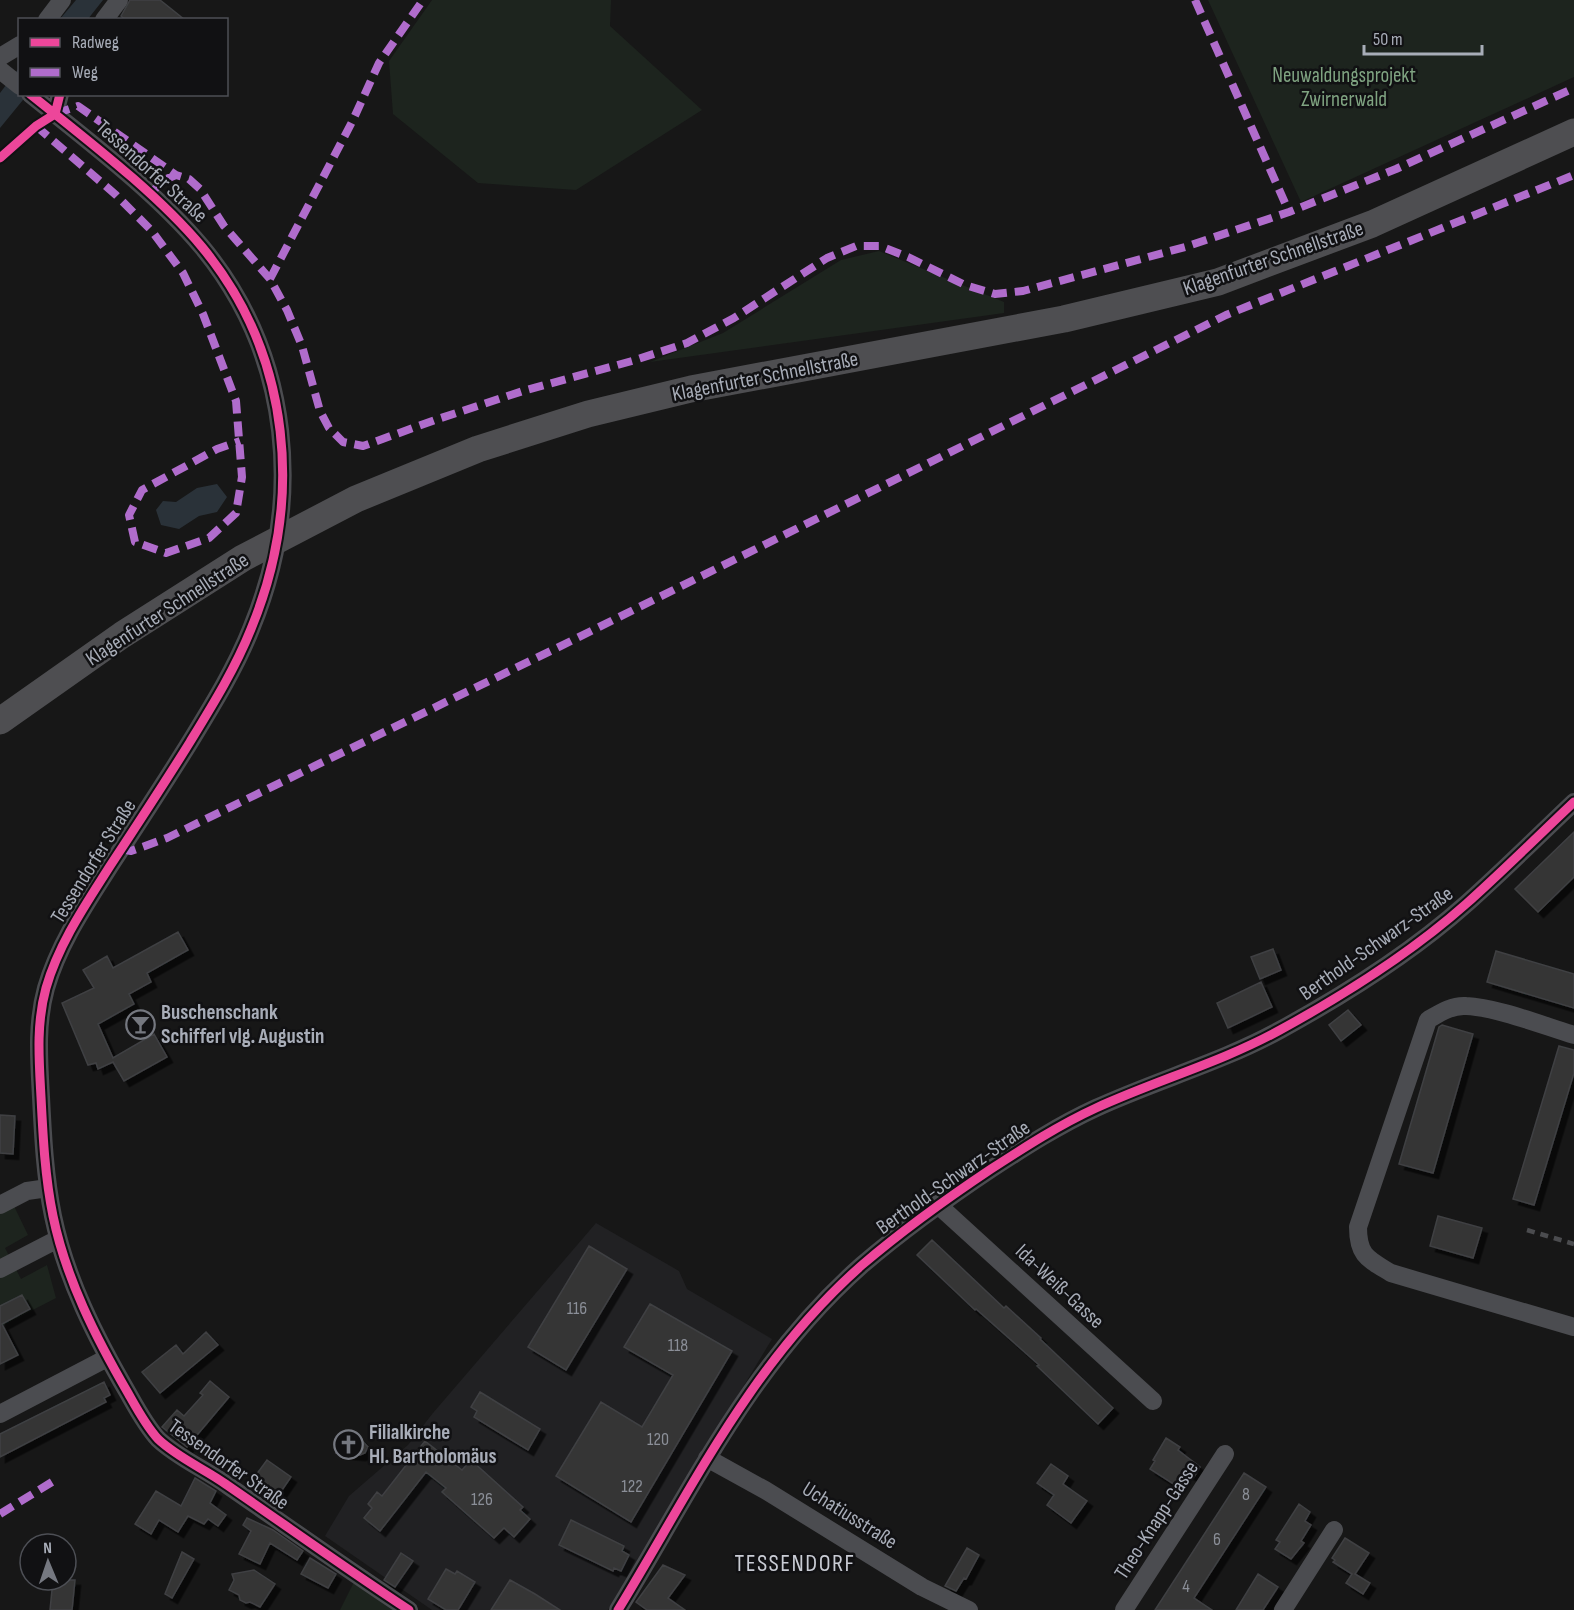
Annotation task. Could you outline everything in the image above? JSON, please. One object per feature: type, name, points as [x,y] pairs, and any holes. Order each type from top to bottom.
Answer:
[{"type":"highway","name":"Klagenfurter Schnellstraße","points":[[0,721],[122,635],[243,558],[356,499],[478,449],[588,414],[691,389],[1064,319],[1218,282],[1372,224],[1574,132]]},
{"type":"street","points":[[48,18],[62,0]]},
{"type":"street","points":[[106,18],[119,0]]},
{"type":"street","points":[[18,47],[1,66],[18,84]]},
{"type":"street","points":[[55,114],[60,96]]},
{"type":"street","name":"Tessendorfer Straße","points":[[34,97],[150,194],[202,247],[228,286],[243,310],[269,375],[281,432],[283,486],[281,521],[266,590],[252,628],[234,666],[191,740],[67,937],[45,995],[40,1016],[39,1049],[48,1188],[58,1239],[70,1274],[107,1358],[155,1437],[173,1452],[210,1473],[409,1610]]},
{"type":"street","name":"Berthold-Schwarz-Straße","points":[[618,1610],[707,1458],[752,1388],[782,1348],[816,1309],[860,1267],[937,1204],[1039,1137],[1097,1108],[1268,1036],[1336,998],[1402,953],[1464,906],[1574,802]]},
{"type":"street","points":[[1574,1035],[1487,1009],[1465,1006],[1445,1010],[1428,1020],[1358,1227],[1358,1244],[1368,1259],[1391,1273],[1574,1327]]},
{"type":"street","points":[[0,1205],[27,1191],[48,1188]]},
{"type":"street","name":"Ida-Weiß-Gasse","points":[[937,1204],[1153,1401]]},
{"type":"street","points":[[0,1269],[58,1239]]},
{"type":"street","points":[[0,1414],[107,1358]]},
{"type":"street","name":"Theo-Knapp-Gasse","points":[[1124,1610],[1225,1454]]},
{"type":"street","name":"Uchatiusstraße","points":[[707,1458],[765,1490],[922,1587],[969,1610]]},
{"type":"street","points":[[1283,1610],[1334,1530]]},
{"type":"shaded area","points":[[76,0],[103,0],[89,18],[61,18]]},
{"type":"shaded area","points":[[18,69],[18,96],[26,96],[0,128],[0,93]]},
{"type":"shaded area","points":[[217,484],[227,497],[217,512],[199,516],[179,529],[161,525],[156,510],[163,501],[176,502],[197,488]]},
{"type":"shaded area","points":[[596,1223],[679,1271],[687,1289],[772,1339],[608,1610],[432,1610],[325,1536],[349,1496],[408,1445]]},
{"type":"green space","points":[[432,0],[611,0],[610,26],[702,110],[576,190],[478,183],[393,114],[389,61]]},
{"type":"green space","name":"Neuwaldungsprojekt Zwirnerwald","points":[[1208,0],[1574,0],[1574,77],[1301,202]]},
{"type":"green space","points":[[879,251],[1004,302],[1004,313],[650,362],[723,333],[841,260]]},
{"type":"green space","points":[[14,1206],[28,1235],[5,1248],[21,1279],[47,1265],[56,1298],[0,1327],[0,1213]]},
{"type":"green space","points":[[355,1580],[398,1610],[340,1610]]},
{"type":"building","points":[[130,0],[160,0],[182,18],[124,18],[121,16]]},
{"type":"building","points":[[1574,832],[1574,877],[1538,912],[1515,889]]},
{"type":"building","points":[[178,932],[188,950],[147,973],[151,982],[129,994],[134,1004],[98,1024],[113,1058],[154,1034],[167,1057],[124,1081],[113,1062],[98,1069],[96,1063],[88,1065],[62,1003],[94,988],[83,970],[107,956],[113,968]]},
{"type":"building","points":[[1273,949],[1281,970],[1260,979],[1251,957]]},
{"type":"building","points":[[1496,951],[1574,974],[1574,1008],[1487,982]]},
{"type":"building","points":[[1261,982],[1272,1007],[1228,1028],[1217,1003]]},
{"type":"building","points":[[1348,1010],[1361,1025],[1341,1041],[1329,1025]]},
{"type":"building","points":[[1442,1025],[1473,1034],[1433,1173],[1399,1164],[1439,1027]]},
{"type":"building","points":[[1559,1046],[1574,1050],[1574,1073],[1534,1205],[1513,1199]]},
{"type":"building","points":[[0,1115],[15,1116],[13,1154],[0,1153]]},
{"type":"building","points":[[1438,1216],[1482,1228],[1473,1258],[1430,1246]]},
{"type":"building","points":[[932,1240],[1004,1308],[1006,1306],[1041,1338],[1113,1408],[1098,1424],[1037,1366],[1039,1365],[975,1310],[917,1255]]},
{"type":"building","points":[[589,1246],[627,1269],[566,1370],[528,1347]]},
{"type":"building","points":[[22,1295],[30,1309],[2,1324],[18,1355],[0,1364],[0,1306]]},
{"type":"building","points":[[650,1304],[732,1351],[631,1522],[556,1476],[601,1402],[642,1427],[673,1375],[624,1347]]},
{"type":"building","points":[[206,1332],[218,1345],[160,1393],[142,1372],[176,1345],[183,1354]]},
{"type":"building","points":[[210,1381],[229,1397],[187,1447],[162,1427],[177,1410],[184,1416],[203,1395],[200,1393]]},
{"type":"building","points":[[104,1382],[110,1395],[104,1398],[106,1402],[0,1457],[0,1434]]},
{"type":"building","points":[[480,1392],[540,1429],[528,1450],[474,1417],[477,1411],[471,1407]]},
{"type":"building","name":"Filialkirche Hl. Bartholomäus","points":[[353,1431],[368,1447],[365,1453],[360,1455],[336,1453],[339,1437],[351,1439]]},
{"type":"building","points":[[1166,1438],[1180,1447],[1178,1450],[1200,1467],[1194,1477],[1183,1471],[1175,1485],[1150,1469]]},
{"type":"building","points":[[425,1441],[462,1470],[471,1460],[523,1507],[520,1510],[530,1519],[514,1537],[504,1528],[494,1538],[442,1492],[446,1488],[426,1472],[380,1531],[364,1518],[372,1508],[368,1504],[377,1492],[382,1496]]},
{"type":"building","points":[[267,1460],[291,1477],[278,1496],[253,1479]]},
{"type":"building","points":[[1051,1464],[1068,1476],[1063,1484],[1087,1501],[1071,1523],[1047,1505],[1054,1495],[1037,1483]]},
{"type":"building","points":[[1244,1473],[1266,1487],[1194,1598],[1212,1610],[1155,1610]]},
{"type":"building","points":[[195,1478],[216,1491],[210,1503],[226,1515],[218,1526],[208,1519],[204,1524],[188,1516],[178,1532],[159,1520],[151,1534],[135,1524],[156,1491],[181,1506]]},
{"type":"building","points":[[1299,1504],[1310,1512],[1305,1521],[1311,1525],[1301,1541],[1304,1543],[1291,1559],[1275,1549],[1280,1542],[1276,1540]]},
{"type":"building","points":[[247,1518],[273,1530],[303,1551],[297,1560],[270,1543],[260,1564],[239,1554],[251,1531],[243,1525]]},
{"type":"building","points":[[571,1520],[624,1546],[622,1551],[629,1555],[621,1571],[614,1568],[613,1571],[559,1545]]},
{"type":"building","points":[[1345,1538],[1369,1553],[1355,1574],[1370,1583],[1363,1594],[1346,1583],[1352,1574],[1333,1562],[1335,1560],[1332,1558]]},
{"type":"building","points":[[967,1548],[979,1555],[966,1579],[964,1578],[956,1591],[945,1586]]},
{"type":"building","points":[[182,1552],[194,1559],[172,1598],[165,1594]]},
{"type":"building","points":[[401,1553],[413,1561],[395,1587],[384,1580]]},
{"type":"building","points":[[310,1558],[336,1574],[328,1588],[301,1574]]},
{"type":"building","points":[[663,1565],[685,1575],[668,1598],[685,1610],[647,1610],[636,1602]]},
{"type":"building","points":[[446,1569],[455,1574],[457,1571],[475,1582],[458,1610],[446,1610],[428,1599]]},
{"type":"building","points":[[254,1570],[275,1584],[260,1607],[240,1600],[239,1595],[229,1590],[234,1580],[232,1574]]},
{"type":"building","points":[[1258,1574],[1278,1587],[1263,1610],[1236,1610]]},
{"type":"building","points":[[510,1580],[535,1594],[560,1610],[491,1610]]},
{"type":"building","points":[[52,1592],[74,1592],[72,1610],[50,1610]]},
{"type":"railway","points":[[1527,1230],[1574,1244]]},
{"type":"marked path","points":[[270,279],[353,120],[379,63],[423,0]]},
{"type":"marked path","points":[[1195,0],[1289,212]]},
{"type":"marked path","points":[[150,194],[164,180],[176,175],[189,179],[200,189],[224,226],[270,279],[287,310],[302,346],[320,411],[329,428],[343,442],[363,446],[523,391],[632,361],[687,343],[734,318],[827,258],[856,246],[880,246],[965,285],[995,294],[1023,291],[1185,247],[1289,212],[1396,169],[1574,88]]},
{"type":"marked path","points":[[55,114],[78,106],[176,175]]},
{"type":"marked path","points":[[36,126],[116,195],[151,230],[183,273],[203,314],[236,401],[242,477],[236,513],[209,538],[166,553],[135,542],[129,515],[142,490],[217,449],[240,441]]},
{"type":"marked path","points":[[121,849],[131,851],[167,838],[571,641],[1226,315],[1574,175]]},
{"type":"marked path","points":[[0,1514],[52,1482]]},
{"type":"cycle path","points":[[32,96],[164,206],[202,247],[232,289],[255,335],[271,382],[280,431],[283,481],[278,531],[268,580],[245,644],[198,728],[74,924],[51,971],[43,1002],[39,1042],[46,1172],[53,1216],[66,1262],[83,1308],[138,1411],[158,1439],[409,1610]]},
{"type":"cycle path","points":[[0,158],[36,126],[55,114],[60,96]]},
{"type":"cycle path","points":[[618,1610],[726,1428],[756,1385],[823,1303],[862,1265],[958,1192],[1055,1129],[1119,1098],[1258,1041],[1377,972],[1466,904],[1574,802]]},
{"type":"place","name":"Buschenschank Schifferl vlg. Augustin","points":[[140,1024]]},
{"type":"place","name":"Filialkirche Hl. Bartholomäus","points":[[348,1444]]},
{"type":"district","name":"TESSENDORF","points":[[795,1563]]}]
